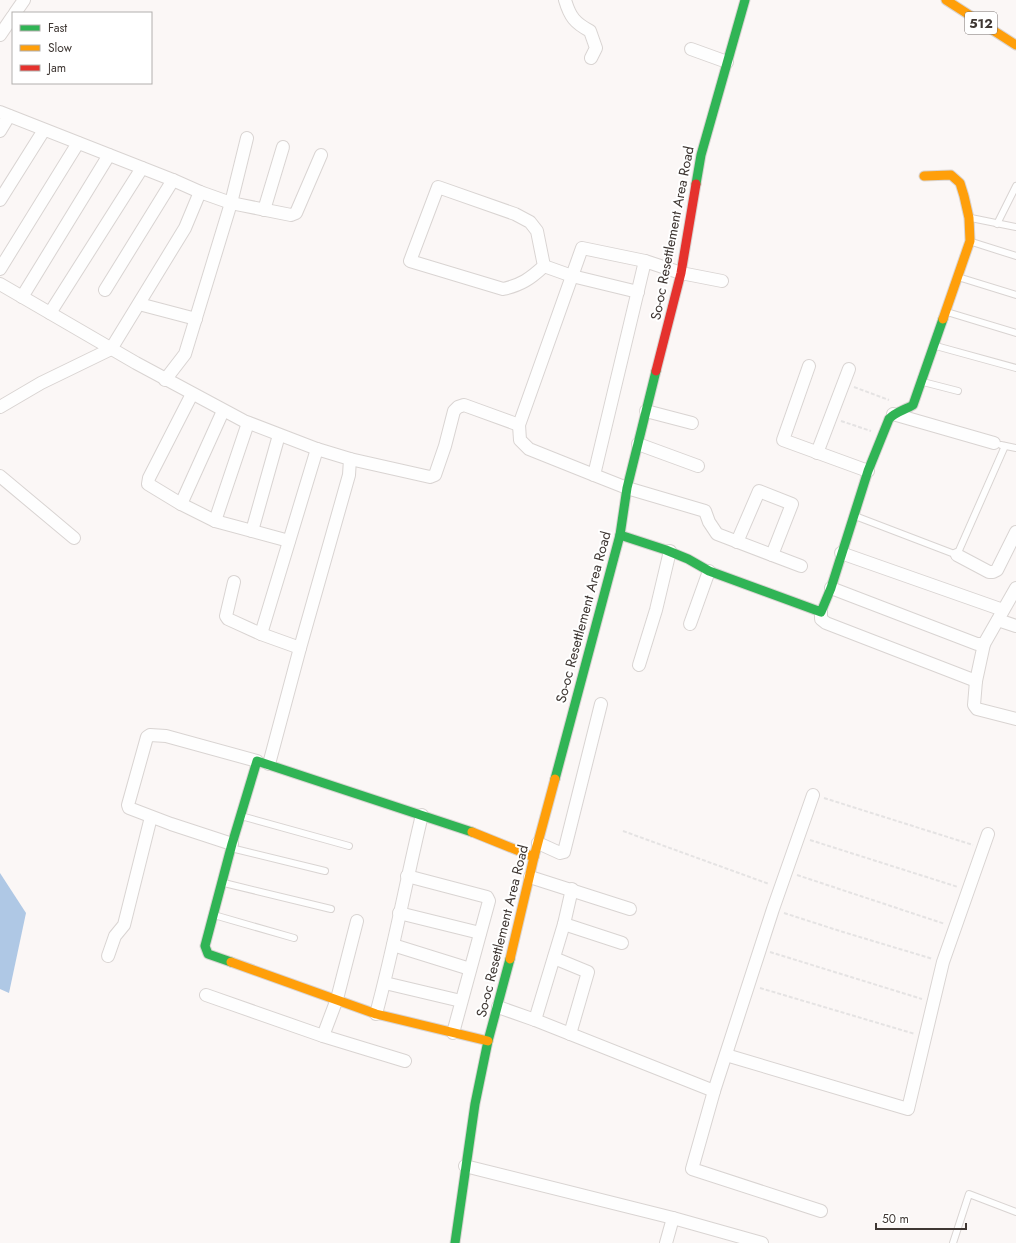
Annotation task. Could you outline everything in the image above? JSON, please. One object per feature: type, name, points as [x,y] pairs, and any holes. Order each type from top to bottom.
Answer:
[{"type":"street","points":[[16,12],[24,0]]},
{"type":"street","points":[[565,0],[572,18],[578,25],[590,31],[596,48],[591,58]]},
{"type":"street","name":"So-oc Resettlement Area Road","points":[[455,1243],[474,1104],[488,1041],[498,1007],[534,857],[577,692],[620,535],[628,488],[638,444],[681,273],[701,155],[745,0]]},
{"type":"street","name":"512","points":[[946,0],[1014,40]]},
{"type":"street","points":[[0,35],[12,17]]},
{"type":"street","points":[[691,49],[727,62]]},
{"type":"street","points":[[0,131],[5,114],[231,203],[291,215],[296,213],[321,155]]},
{"type":"street","points":[[0,200],[44,130]]},
{"type":"street","points":[[165,380],[185,354],[231,203],[247,138]]},
{"type":"street","points":[[0,269],[78,143]]},
{"type":"street","points":[[264,210],[282,147]]},
{"type":"street","points":[[22,297],[109,155]]},
{"type":"street","points":[[50,313],[142,168]]},
{"type":"street","points":[[924,176],[951,175],[960,183],[969,218],[970,241],[913,405],[910,408],[893,414],[889,419],[868,471],[841,552],[831,588],[821,612],[821,619],[826,624],[976,681]]},
{"type":"street","points":[[105,290],[173,180]]},
{"type":"street","points":[[438,187],[515,214],[530,222],[537,231],[544,266],[531,278],[517,286],[503,289],[410,260],[438,187]]},
{"type":"street","points":[[0,407],[41,383],[111,349],[185,228],[200,192]]},
{"type":"street","points":[[722,281],[681,273],[645,261],[582,248],[519,425],[520,440],[529,449],[594,475],[628,488],[705,511],[709,522],[717,534],[801,566]]},
{"type":"street","points":[[594,475],[645,261]]},
{"type":"street","points":[[544,266],[572,276],[638,292]]},
{"type":"street","points":[[0,284],[165,380],[248,423],[317,449],[350,459],[430,477],[435,475],[445,446],[454,410],[458,407],[464,405],[519,425]]},
{"type":"street","points":[[139,304],[196,319]]},
{"type":"street","points":[[809,366],[782,440],[868,471]]},
{"type":"street","points":[[817,453],[849,369]]},
{"type":"street","points":[[192,394],[148,482],[150,486],[215,521],[289,540]]},
{"type":"street","points":[[181,504],[224,410]]},
{"type":"street","points":[[646,411],[692,423]]},
{"type":"street","points":[[893,414],[999,445]]},
{"type":"street","points":[[215,521],[248,423]]},
{"type":"street","points":[[252,531],[279,435]]},
{"type":"street","points":[[638,444],[698,466]]},
{"type":"street","points":[[261,634],[317,449]]},
{"type":"street","points":[[269,764],[349,475],[350,459]]},
{"type":"street","points":[[0,476],[74,538]]},
{"type":"street","points":[[737,542],[759,491],[792,504],[772,555]]},
{"type":"street","points":[[957,555],[988,572],[993,572],[997,570],[1016,532]]},
{"type":"street","points":[[620,535],[670,551],[699,564],[709,572],[821,612]]},
{"type":"street","points":[[639,665],[656,610],[670,551]]},
{"type":"street","points":[[841,552],[1000,615],[1016,626]]},
{"type":"street","points":[[690,624],[709,572]]},
{"type":"street","points":[[234,582],[226,616],[228,619],[261,634],[300,648]]},
{"type":"street","points":[[831,588],[977,644],[984,644]]},
{"type":"street","points":[[1016,588],[984,644],[973,700],[977,709],[1016,720]]},
{"type":"street","points":[[538,843],[560,853],[564,852],[601,704]]},
{"type":"street","points":[[232,846],[131,810],[128,805],[148,735],[166,736],[269,764],[461,827],[534,857]]},
{"type":"street","points":[[257,761],[205,946],[208,954],[376,1014],[488,1041]]},
{"type":"street","points":[[813,795],[780,888],[714,1091],[692,1169],[821,1211]]},
{"type":"street","points":[[376,1014],[385,983],[399,913],[422,815]]},
{"type":"street","points":[[108,956],[115,936],[124,925],[151,817]]},
{"type":"street","points":[[726,1055],[908,1109],[944,962],[988,834]]},
{"type":"street","points":[[408,876],[487,897],[489,901],[453,1033]]},
{"type":"street","points":[[530,877],[572,889],[630,909]]},
{"type":"street","points":[[536,1020],[564,924],[572,889]]},
{"type":"street","points":[[399,913],[480,932]]},
{"type":"street","points":[[323,1036],[337,999],[357,921]]},
{"type":"street","points":[[564,924],[622,943]]},
{"type":"street","points":[[392,945],[470,969]]},
{"type":"street","points":[[554,958],[588,972],[570,1034]]},
{"type":"street","points":[[385,983],[461,1001]]},
{"type":"street","points":[[206,995],[323,1036],[405,1061]]},
{"type":"street","points":[[498,1007],[536,1020],[714,1091]]},
{"type":"street","points":[[465,1166],[673,1218],[762,1243]]},
{"type":"street","points":[[666,1243],[673,1218]]},
{"type":"lane","points":[[997,224],[1016,186]]},
{"type":"lane","points":[[969,218],[1016,227]]},
{"type":"lane","points":[[970,241],[1016,256]]},
{"type":"lane","points":[[958,277],[1016,295]]},
{"type":"lane","points":[[946,312],[1016,332]]},
{"type":"lane","points":[[934,346],[1016,368]]},
{"type":"lane","points":[[922,382],[958,391]]},
{"type":"lane","points":[[854,516],[957,555],[999,445],[1016,448]]},
{"type":"lane","points":[[241,816],[349,846]]},
{"type":"lane","points":[[232,846],[325,871]]},
{"type":"lane","points":[[222,882],[331,909]]},
{"type":"lane","points":[[213,915],[294,938]]},
{"type":"lane","points":[[953,1243],[969,1194],[1016,1212]]},
{"type":"path","points":[[844,383],[910,408]]},
{"type":"path","points":[[830,417],[883,435]]},
{"type":"path","points":[[813,795],[983,848]]},
{"type":"path","points":[[623,831],[780,888]]},
{"type":"path","points":[[799,837],[969,890]]},
{"type":"path","points":[[786,871],[955,928]]},
{"type":"path","points":[[773,909],[843,932],[944,962]]},
{"type":"path","points":[[760,949],[933,1003]]},
{"type":"path","points":[[749,985],[925,1037]]},
{"type":"water","points":[[0,873],[26,913],[9,993],[0,989]]},
{"type":"traffic: fast","points":[[696,184],[701,155],[745,0]]},
{"type":"traffic: fast","points":[[620,535],[666,550],[688,559],[709,571],[821,612],[831,588],[868,471],[889,419],[913,405],[943,319]]},
{"type":"traffic: fast","points":[[555,779],[620,535],[627,488],[656,371]]},
{"type":"traffic: fast","points":[[231,962],[208,954],[205,946],[232,844],[257,761],[472,832]]},
{"type":"traffic: fast","points":[[455,1243],[475,1104],[488,1041],[510,959]]},
{"type":"traffic: slow","points":[[946,0],[1016,45]]},
{"type":"traffic: slow","points":[[924,176],[951,175],[960,183],[969,218],[970,241],[943,319]]},
{"type":"traffic: slow","points":[[510,959],[534,857],[555,779]]},
{"type":"traffic: slow","points":[[472,832],[534,857]]},
{"type":"traffic: slow","points":[[231,962],[376,1014],[488,1041]]},
{"type":"traffic: jam","points":[[656,371],[681,273],[696,184]]}]
